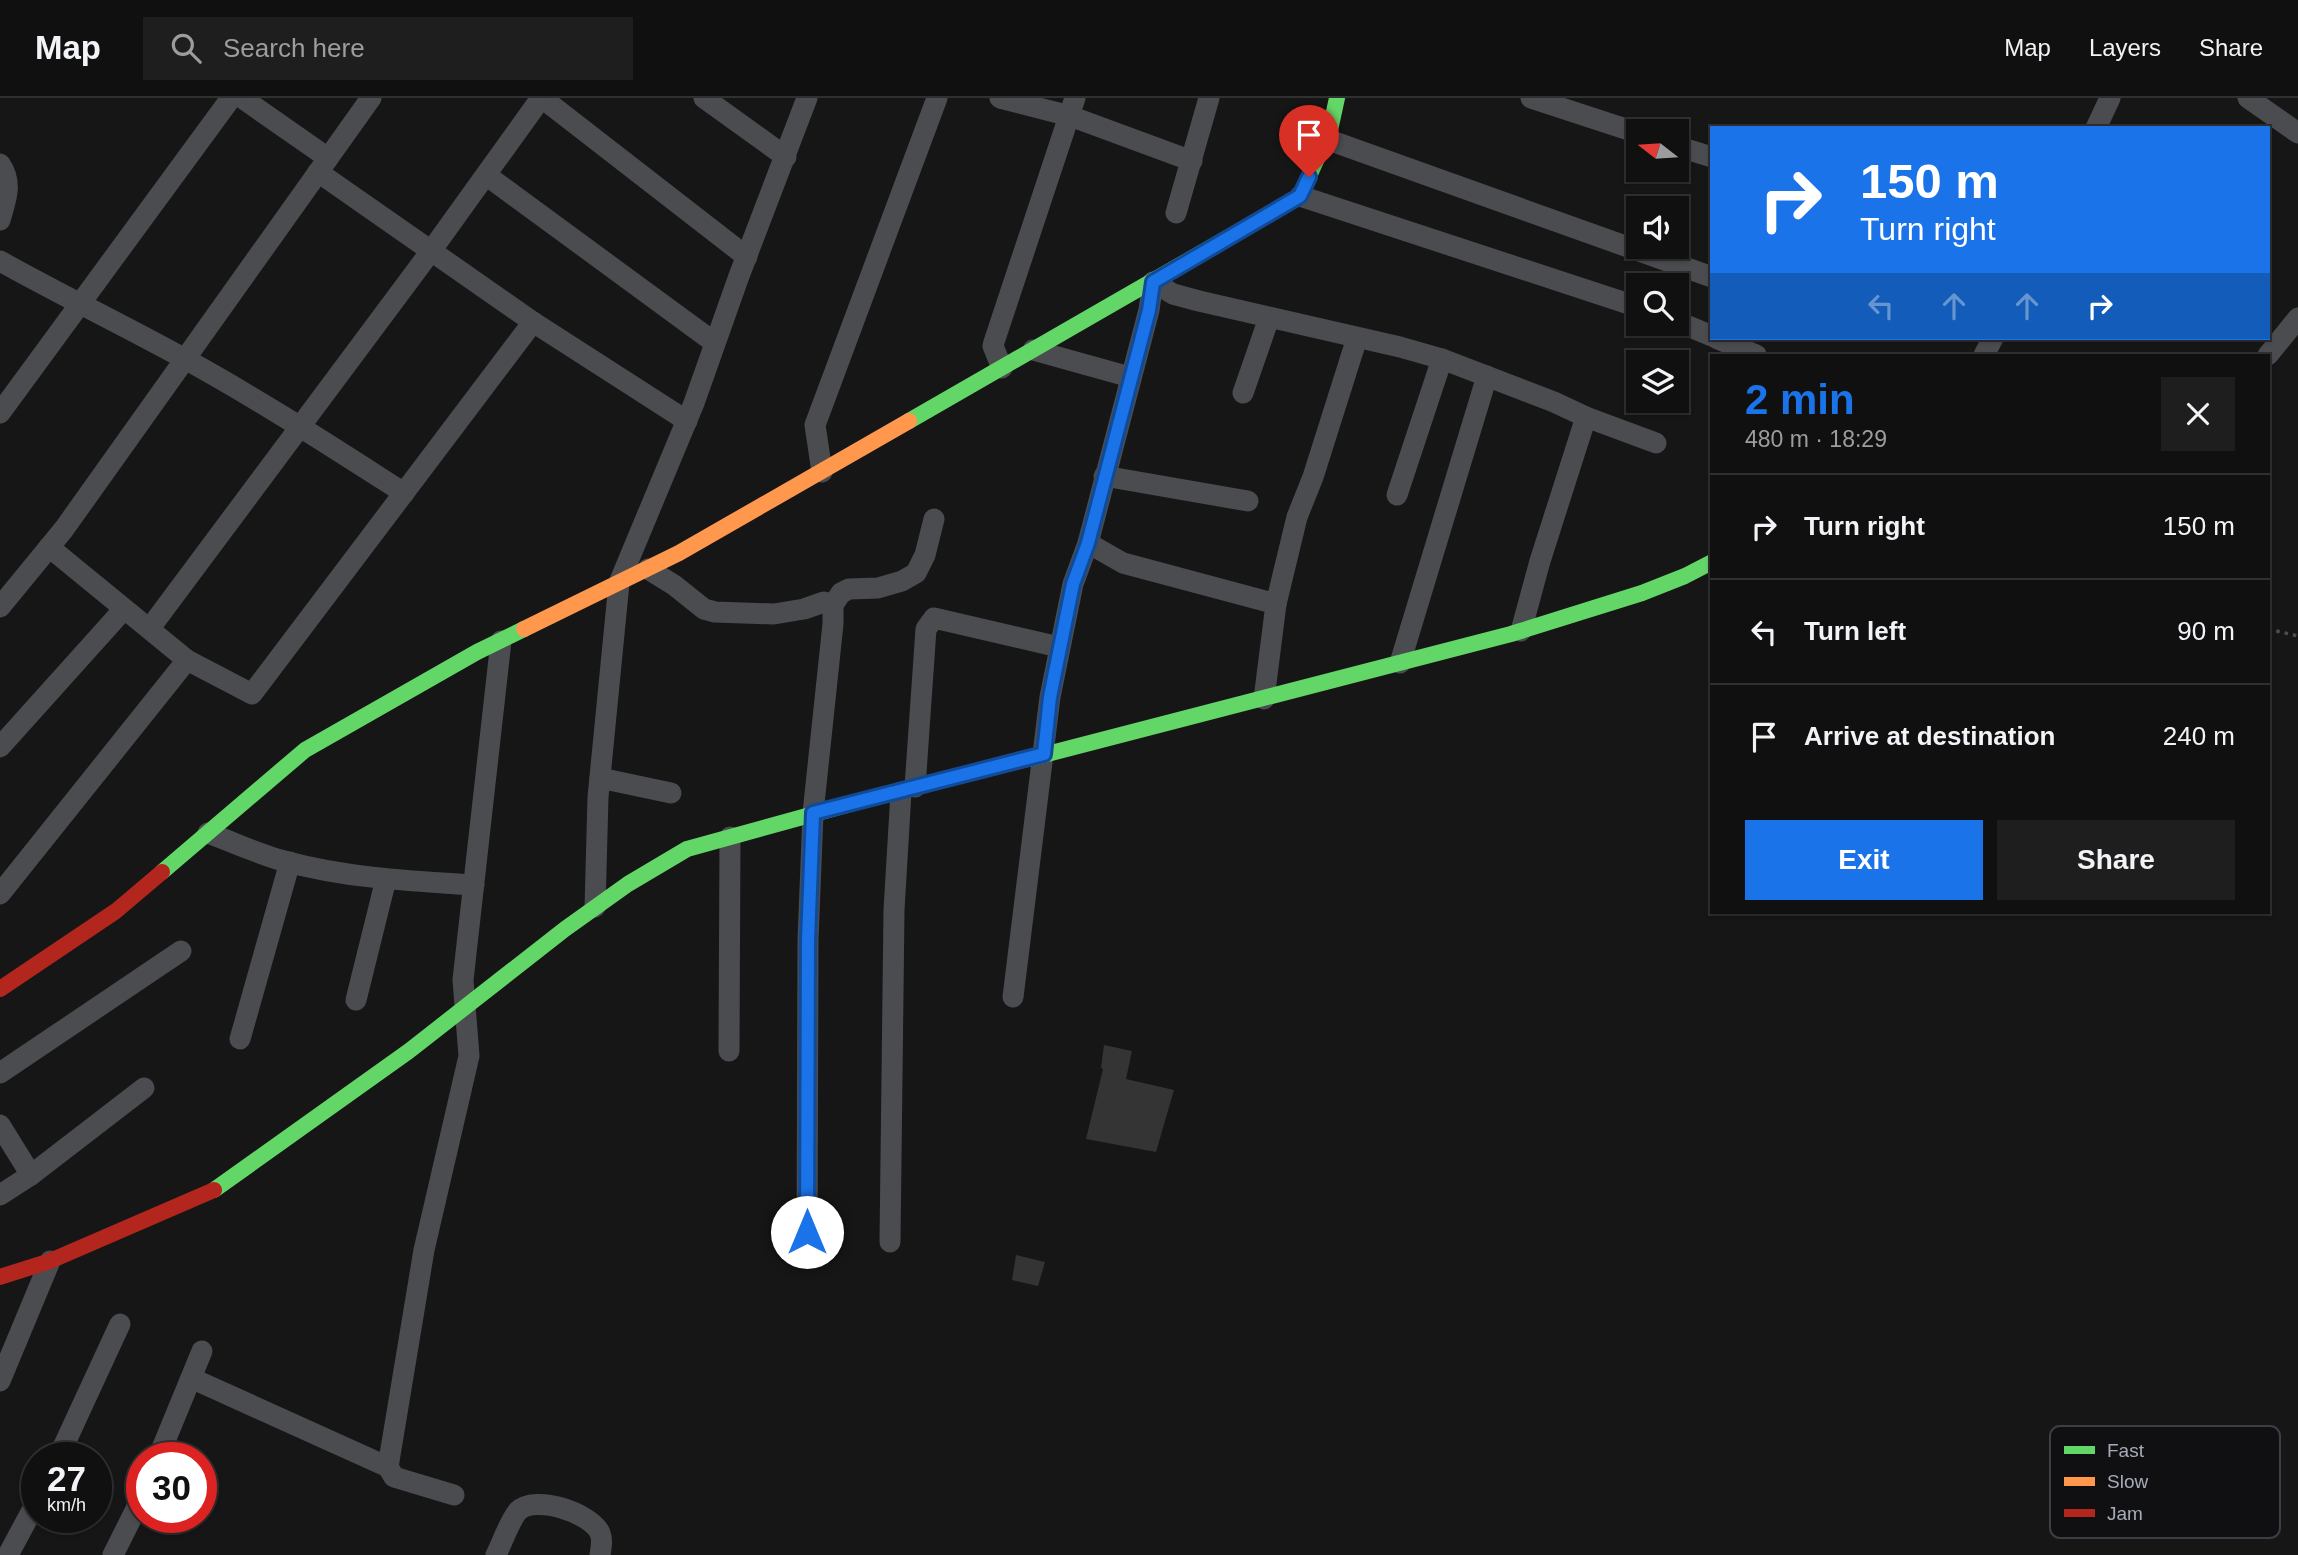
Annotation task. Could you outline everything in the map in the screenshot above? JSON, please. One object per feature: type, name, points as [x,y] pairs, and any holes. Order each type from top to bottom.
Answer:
[{"type":"street","points":[[0,413],[230,98]]},
{"type":"street","points":[[242,98],[431,251],[533,322],[687,421]]},
{"type":"street","points":[[0,607],[50,547],[371,98]]},
{"type":"street","points":[[150,628],[542,98],[747,257]]},
{"type":"street","points":[[704,98],[786,157]]},
{"type":"street","points":[[596,907],[600,778],[620,583],[687,421],[807,98]]},
{"type":"street","points":[[822,472],[815,425],[937,98]]},
{"type":"street","points":[[1000,98],[1073,107],[1192,161]]},
{"type":"street","points":[[1176,213],[1209,98]]},
{"type":"street","points":[[0,989],[116,911],[305,750],[501,641],[679,553],[1300,196],[1326,139],[1337,98]]},
{"type":"street","points":[[1531,98],[1626,129]]},
{"type":"street","points":[[2097,126],[2110,98]]},
{"type":"street","points":[[2248,98],[2298,133]]},
{"type":"street","points":[[1002,368],[993,346],[994,342],[1073,107]]},
{"type":"street","points":[[1326,139],[1710,276]]},
{"type":"street","points":[[1689,150],[1710,156]]},
{"type":"street","points":[[0,164],[9,187],[0,220]]},
{"type":"street","points":[[486,175],[715,343]]},
{"type":"street","points":[[1300,196],[1626,303]]},
{"type":"street","points":[[0,261],[185,359],[404,493]]},
{"type":"street","points":[[1153,282],[1173,294],[1400,346],[1442,359],[1656,443]]},
{"type":"street","points":[[1013,997],[1050,697],[1059,647],[1073,584],[1088,543],[1149,310],[1153,282]]},
{"type":"street","points":[[1243,393],[1269,318]]},
{"type":"street","points":[[2269,354],[2298,318]]},
{"type":"street","points":[[50,547],[187,660],[252,694],[533,322]]},
{"type":"street","points":[[1689,326],[1710,335]]},
{"type":"street","points":[[1264,699],[1276,604],[1297,517],[1313,477],[1357,338]]},
{"type":"street","points":[[1721,340],[1754,354]]},
{"type":"street","points":[[1034,350],[1130,377]]},
{"type":"street","points":[[1397,495],[1442,359]]},
{"type":"street","points":[[1400,663],[1487,376]]},
{"type":"street","points":[[1521,631],[1539,561],[1586,417]]},
{"type":"street","points":[[1104,476],[1248,500]]},
{"type":"street","points":[[807,1257],[808,940],[813,813],[833,605],[841,593],[849,589],[878,588],[902,581],[916,573],[925,555],[934,519]]},
{"type":"street","points":[[1088,543],[1123,563],[1276,604]]},
{"type":"street","points":[[0,1277],[50,1261],[220,1187],[466,1008],[596,907],[628,884],[687,849],[813,813],[1521,631],[1654,589],[1684,578],[1710,563]]},
{"type":"street","points":[[648,569],[704,609],[774,614],[804,610],[824,602],[833,605]]},
{"type":"street","points":[[0,747],[124,608]]},
{"type":"street","points":[[890,1242],[894,910],[926,629],[934,618],[1059,647]]},
{"type":"street","points":[[388,1467],[424,1250],[469,1056],[463,981],[501,641]]},
{"type":"street","points":[[0,894],[187,660]]},
{"type":"street","points":[[600,778],[671,793]]},
{"type":"street","points":[[208,833],[290,862],[364,877],[474,885]]},
{"type":"street","points":[[729,1051],[730,837]]},
{"type":"street","points":[[240,1040],[290,862]]},
{"type":"street","points":[[356,1000],[386,879]]},
{"type":"street","points":[[0,1073],[181,951]]},
{"type":"street","points":[[0,1195],[31,1175],[144,1088]]},
{"type":"street","points":[[0,1125],[31,1175]]},
{"type":"street","points":[[0,1381],[50,1261]]},
{"type":"street","points":[[65,1442],[120,1324]]},
{"type":"street","points":[[165,1442],[202,1351]]},
{"type":"street","points":[[191,1378],[388,1467],[394,1477],[454,1495]]},
{"type":"street","points":[[496,1555],[517,1511],[529,1503],[562,1509],[592,1522],[600,1533],[600,1555]]},
{"type":"street","points":[[113,1555],[126,1529]]},
{"type":"street","points":[[8,1555],[21,1531]]},
{"type":"path","points":[[2270,629],[2298,636]]},
{"type":"building","points":[[1104,1045],[1132,1051],[1126,1079],[1174,1090],[1156,1152],[1086,1139],[1103,1069]]},
{"type":"building","points":[[1016,1255],[1045,1262],[1038,1286],[1012,1280]]},
{"type":"traffic: fast","points":[[909,421],[1300,196],[1330,130],[1337,98]]},
{"type":"traffic: fast","points":[[1028,759],[1511,634],[1642,593],[1710,563]]},
{"type":"traffic: fast","points":[[162,872],[305,750],[477,652],[524,629]]},
{"type":"traffic: fast","points":[[214,1190],[409,1051],[565,929],[628,884],[687,849],[861,801]]},
{"type":"traffic: slow","points":[[524,629],[679,553],[909,421]]},
{"type":"traffic: jam","points":[[861,801],[1028,759]]},
{"type":"traffic: jam","points":[[0,989],[116,911],[162,872]]},
{"type":"traffic: jam","points":[[0,1277],[50,1261],[214,1190]]},
{"type":"route","points":[[807,1232],[808,940],[813,813],[1044,754],[1050,697],[1068,602],[1088,543],[1149,310],[1153,282],[1300,196],[1309,177]]}]
